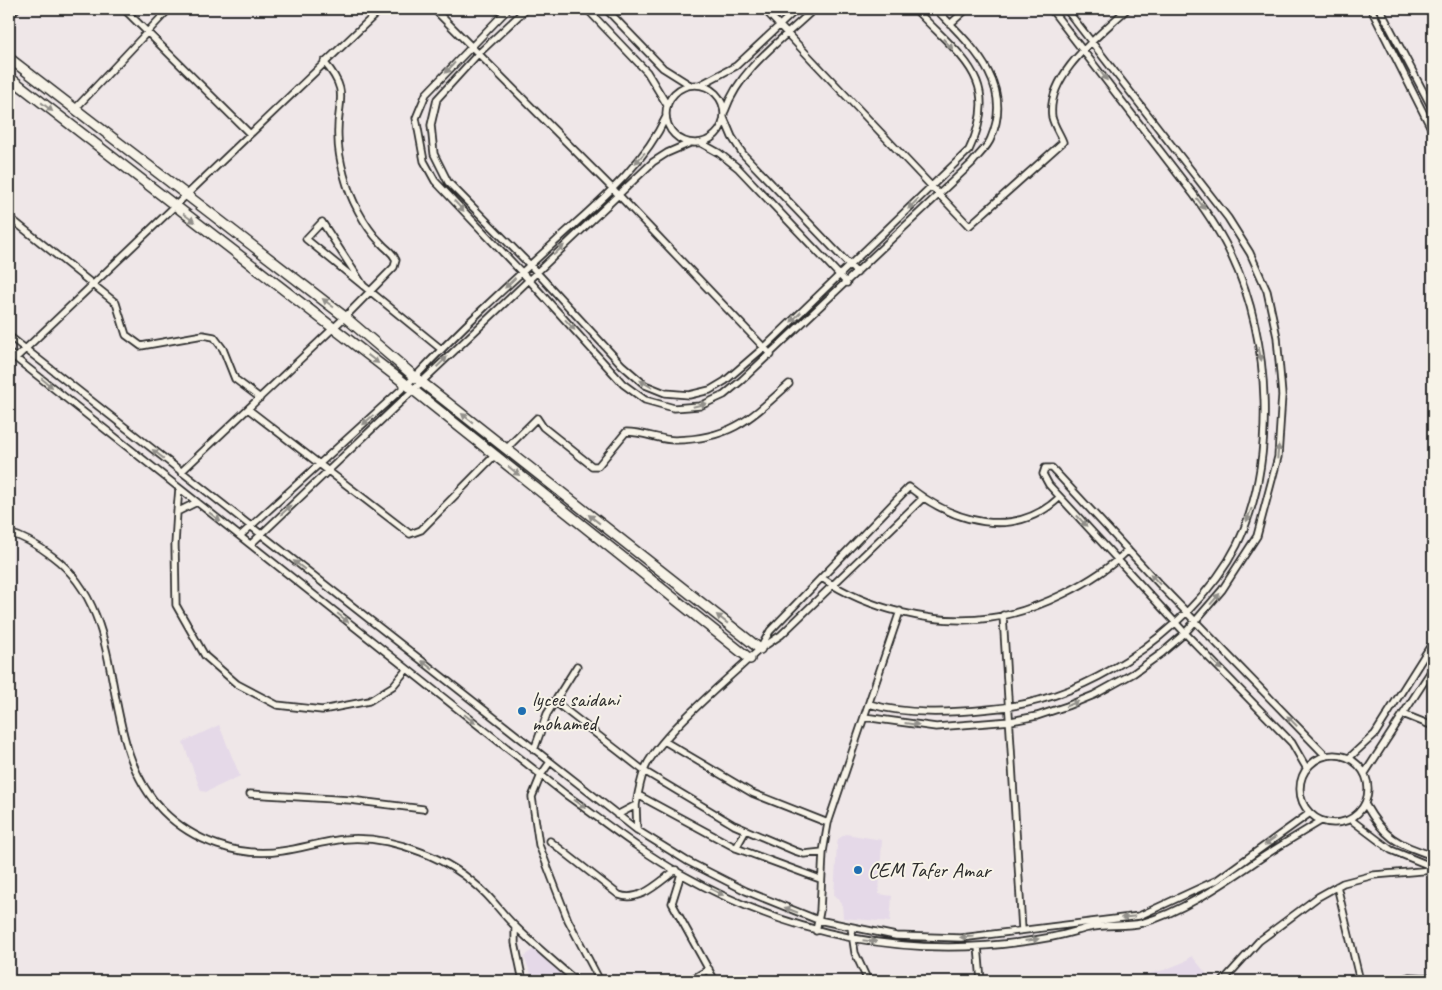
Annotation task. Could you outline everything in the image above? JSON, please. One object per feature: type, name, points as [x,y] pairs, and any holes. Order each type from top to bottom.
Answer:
[{"type":"street","points":[[9,16],[16,9]]},
{"type":"street","points":[[124,9],[250,134]]},
{"type":"street","points":[[75,109],[169,9]]},
{"type":"street","points":[[16,358],[24,348],[94,284],[381,9]]},
{"type":"street","points":[[434,9],[618,194],[771,355]]},
{"type":"street","points":[[508,9],[470,46],[426,94],[416,118],[424,161],[435,182],[522,272],[623,384],[645,400],[674,408],[700,406],[724,395],[771,355],[972,163],[991,139],[998,113],[996,90],[988,68],[936,9]]},
{"type":"street","points":[[526,9],[478,54],[437,99],[431,124],[434,154],[448,182],[536,271],[622,365],[645,385],[665,393],[689,395],[710,390],[724,381],[764,347],[968,150],[978,129],[983,107],[981,88],[974,74],[915,9]]},
{"type":"street","points":[[587,9],[647,72],[667,105]]},
{"type":"street","points":[[606,9],[663,68],[690,85]]},
{"type":"street","points":[[764,9],[969,226],[1062,142],[1052,117],[1056,90],[1063,73],[1092,42],[1128,9]]},
{"type":"street","points":[[700,85],[736,66],[797,9]]},
{"type":"street","points":[[251,544],[327,472],[418,380],[618,194],[659,158],[690,143],[701,143],[708,140],[719,131],[733,90],[742,76],[814,9]]},
{"type":"street","points":[[950,24],[967,9]]},
{"type":"street","points":[[869,704],[918,711],[966,711],[1010,707],[1058,695],[1112,670],[1147,647],[1175,622],[1214,581],[1237,546],[1253,504],[1262,462],[1264,430],[1262,362],[1248,298],[1232,257],[1209,215],[1052,9]]},
{"type":"street","points":[[864,717],[936,727],[1011,721],[1037,716],[1094,695],[1134,673],[1185,633],[1222,590],[1257,536],[1278,457],[1282,395],[1277,338],[1267,291],[1250,253],[1228,218],[1066,9]]},
{"type":"street","points":[[1371,9],[1433,132]]},
{"type":"street","points":[[1380,9],[1433,110]]},
{"type":"street","points":[[9,58],[185,196],[345,317],[418,380],[760,649]]},
{"type":"street","points":[[181,472],[345,317],[394,267],[396,260],[392,252],[381,244],[359,212],[344,176],[337,137],[342,96],[340,83],[324,62]]},
{"type":"street","points":[[9,76],[410,388],[750,659]]},
{"type":"street","points":[[418,380],[442,349],[522,272],[613,189],[652,144],[666,118],[667,105],[673,94],[690,85],[700,85],[714,91],[719,97],[732,137],[743,154],[857,273]]},
{"type":"street","points":[[666,118],[674,134],[690,143]]},
{"type":"street","points":[[701,143],[726,158],[738,168],[847,282]]},
{"type":"street","points":[[9,217],[116,303],[126,335],[141,346],[203,335],[214,337],[223,349],[235,379],[260,398]]},
{"type":"street","points":[[363,285],[322,222],[306,239],[442,349]]},
{"type":"street","points":[[9,336],[637,830],[687,861],[746,891],[818,920],[896,936],[943,938],[976,937],[1139,916],[1217,880],[1310,813]]},
{"type":"street","points":[[9,353],[541,775],[624,837],[678,872],[765,915],[816,931],[851,939],[945,947],[978,946],[1053,937],[1091,928],[1141,923],[1179,907],[1219,886],[1321,821]]},
{"type":"street","points":[[506,449],[537,418],[543,427],[592,466],[598,466],[626,432],[641,432],[673,440],[716,435],[751,419],[789,384]]},
{"type":"street","points":[[240,536],[318,465],[410,388]]},
{"type":"street","points":[[248,409],[404,531],[414,534],[421,530],[495,455]]},
{"type":"street","points":[[1307,769],[1292,743],[1185,633],[1060,497],[1044,478],[1043,470],[1045,468],[1052,468],[1326,756]]},
{"type":"street","points":[[760,649],[770,630],[909,487],[945,512],[975,521],[997,523],[1020,519],[1043,511],[1060,497]]},
{"type":"street","points":[[178,488],[175,545],[176,605],[204,656],[237,684],[277,705],[322,710],[368,701],[393,686],[407,669]]},
{"type":"street","points":[[637,830],[636,805],[644,770],[664,741],[760,649],[781,635],[923,498]]},
{"type":"street","points":[[177,512],[197,502]]},
{"type":"street","points":[[9,533],[34,544],[59,561],[75,577],[89,598],[101,630],[133,766],[148,794],[178,825],[216,845],[259,853],[280,852],[345,839],[375,840],[398,844],[442,861],[462,874],[485,893],[515,926],[576,981]]},
{"type":"street","points":[[822,578],[872,603],[900,611],[953,620],[1018,612],[1074,588],[1118,560],[1128,550]]},
{"type":"street","points":[[816,931],[823,852],[828,823],[900,611]]},
{"type":"street","points":[[1003,615],[1011,721],[1022,930]]},
{"type":"street","points":[[1349,758],[1375,734],[1433,642]]},
{"type":"street","points":[[534,750],[554,701],[577,666]]},
{"type":"street","points":[[1365,773],[1433,668]]},
{"type":"street","points":[[554,701],[644,770],[746,830],[800,853],[823,852]]},
{"type":"street","points":[[1403,714],[1433,726]]},
{"type":"street","points":[[664,741],[752,793],[828,823]]},
{"type":"street","points":[[1338,755],[1349,758],[1358,764],[1365,773],[1368,784],[1365,804],[1350,820],[1341,823],[1321,821],[1310,813],[1303,803],[1300,792],[1301,780],[1307,769],[1315,761],[1326,756],[1338,755]]},
{"type":"street","points":[[550,762],[541,775],[532,797],[539,845],[568,920],[600,981]]},
{"type":"street","points":[[250,794],[350,800],[423,809]]},
{"type":"street","points":[[638,795],[736,848],[820,880]]},
{"type":"street","points":[[1365,804],[1377,825],[1393,840],[1433,856]]},
{"type":"street","points":[[617,815],[636,805]]},
{"type":"street","points":[[1350,820],[1390,850],[1433,868]]},
{"type":"street","points":[[736,848],[746,830]]},
{"type":"street","points":[[550,841],[619,895],[628,898],[639,896],[678,872]]},
{"type":"street","points":[[1223,981],[1260,941],[1318,897],[1337,886],[1374,875],[1433,868]]},
{"type":"street","points":[[678,872],[672,903],[716,981]]},
{"type":"street","points":[[1337,886],[1360,981]]},
{"type":"street","points":[[515,926],[515,943],[523,981]]},
{"type":"street","points":[[851,927],[851,939],[855,953],[868,981]]},
{"type":"street","points":[[978,946],[980,981]]},
{"type":"street","points":[[688,981],[709,970]]},
{"type":"street","points":[[1397,981],[1409,977],[1433,978]]},
{"type":"shaded area","points":[[219,725],[240,776],[206,792],[201,791],[183,742]]},
{"type":"shaded area","name":"CEM Tafer Amar","points":[[846,834],[882,840],[879,894],[892,896],[890,922],[843,918],[842,904],[834,895],[838,839]]},
{"type":"shaded area","points":[[537,946],[575,981],[534,981],[524,957]]},
{"type":"shaded area","points":[[1192,956],[1209,977],[1208,981],[1139,981],[1139,976],[1164,970],[1184,962]]},
{"type":"place","name":"lycee saidani mohamed","points":[[522,711]]},
{"type":"place","name":"CEM Tafer Amar","points":[[858,870]]}]
